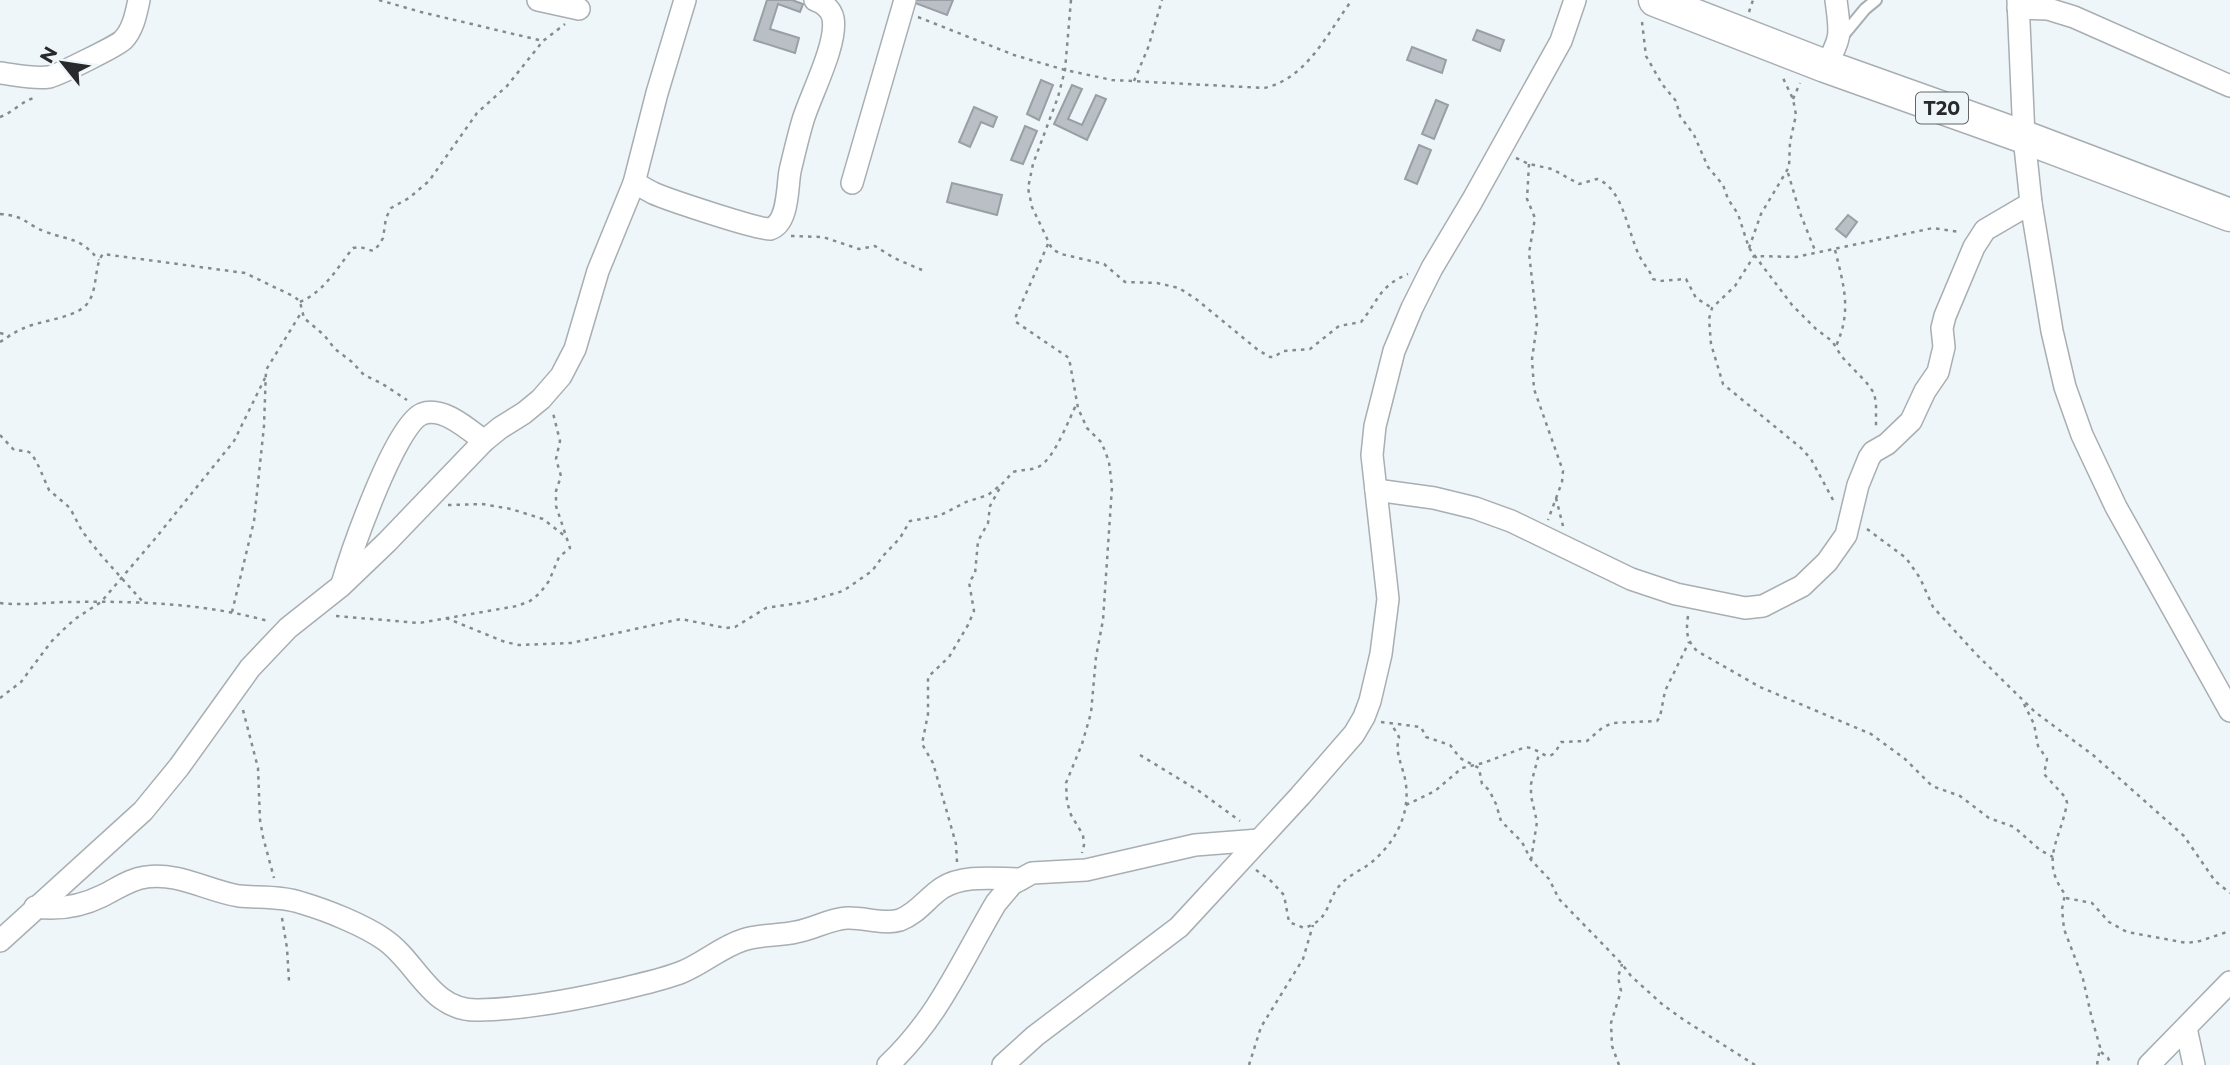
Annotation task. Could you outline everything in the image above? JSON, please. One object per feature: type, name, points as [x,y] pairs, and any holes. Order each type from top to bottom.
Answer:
[{"type":"main road","name":"T20","points":[[1648,8],[1765,43],[1832,53],[2024,137],[2230,215]]},
{"type":"street","points":[[0,73],[49,77],[58,75],[119,44],[132,27],[139,0]]},
{"type":"street","points":[[538,0],[579,9]]},
{"type":"street","points":[[0,941],[143,811],[179,767],[250,668],[288,628],[341,586],[484,441],[541,399],[561,376],[575,349],[598,271],[634,183],[685,0]]},
{"type":"street","points":[[634,183],[667,199],[764,229],[776,226],[782,217],[803,118],[833,32],[834,19],[830,11],[815,0]]},
{"type":"street","points":[[1003,1065],[1035,1037],[1180,926],[1354,734],[1364,717],[1381,654],[1388,599],[1372,455],[1382,392],[1394,351],[1432,268],[1561,41],[1575,0]]},
{"type":"street","points":[[1832,53],[1840,31],[1836,0]]},
{"type":"street","points":[[2230,86],[2074,17],[2014,3],[2031,203],[2052,331],[2065,387],[2082,435],[2116,507],[2230,711]]},
{"type":"street","points":[[852,183],[904,5]]},
{"type":"street","points":[[1376,490],[1434,498],[1475,508],[1511,521],[1631,579],[1692,597],[1745,608],[1763,606],[1802,586],[1828,562],[1846,535],[1858,485],[1872,452],[1887,444],[1911,421],[1925,391],[1938,372],[1944,347],[1942,328],[1945,316],[1980,236],[1985,230],[2031,203]]},
{"type":"street","points":[[341,586],[375,491],[416,418],[423,413],[453,419],[484,441]]},
{"type":"street","points":[[888,1065],[919,1033],[950,985],[996,903],[1004,891],[1021,878],[1032,873],[1109,866],[1195,845],[1262,836]]},
{"type":"street","points":[[35,907],[74,907],[135,880],[163,876],[240,896],[303,903],[375,933],[399,952],[430,990],[442,1000],[456,1008],[476,1011],[540,1006],[658,980],[684,971],[744,940],[795,932],[835,919],[891,922],[901,919],[944,887],[967,880],[1021,878]]},
{"type":"street","points":[[2149,1065],[2230,982]]},
{"type":"street","points":[[2186,1028],[2194,1065]]},
{"type":"lane","points":[[1832,53],[1865,9],[1876,0]]},
{"type":"path","points":[[379,0],[543,41]]},
{"type":"path","points":[[1071,0],[1065,70],[1058,97],[1033,163],[1028,188],[1032,207],[1048,243],[1056,252],[1104,264],[1125,282],[1169,284],[1179,288],[1270,357],[1283,351],[1315,347],[1339,326],[1360,322],[1387,286],[1406,275],[1432,268]]},
{"type":"path","points":[[1134,81],[1148,48],[1162,0]]},
{"type":"path","points":[[904,5],[1014,55],[1065,70],[1112,80],[1254,88],[1274,86],[1285,81],[1315,52],[1352,0]]},
{"type":"path","points":[[1753,0],[1749,14],[1795,108],[1796,123],[1790,142],[1788,172],[1800,214],[1816,253]]},
{"type":"path","points":[[1648,8],[1646,56],[1662,84],[1676,101],[1679,116],[1694,135],[1708,167],[1723,185],[1738,214],[1749,248],[1792,305],[1836,346],[1842,357],[1874,393],[1877,418],[1872,452]]},
{"type":"path","points":[[300,302],[314,295],[326,283],[353,248],[376,250],[383,238],[386,218],[391,208],[409,198],[429,181],[477,113],[507,86],[543,41],[564,26],[579,9]]},
{"type":"path","points":[[0,117],[16,110],[28,99],[44,96],[49,89],[49,77]]},
{"type":"path","points":[[1501,148],[1529,164],[1546,167],[1579,184],[1597,179],[1609,186],[1620,204],[1638,253],[1653,279],[1686,279],[1696,298],[1712,308]]},
{"type":"path","points":[[1529,164],[1527,198],[1535,218],[1529,253],[1537,324],[1532,376],[1534,389],[1563,471],[1544,537]]},
{"type":"path","points":[[1749,248],[1760,214],[1788,172]]},
{"type":"path","points":[[0,214],[24,218],[46,232],[73,239],[86,246],[99,260]]},
{"type":"path","points":[[1754,256],[1796,257],[1933,228],[1980,236]]},
{"type":"path","points":[[764,229],[785,236],[823,237],[859,249],[875,246],[922,270]]},
{"type":"path","points":[[1048,243],[1016,316],[1016,322],[1069,358],[1077,403],[1087,428],[1101,442],[1105,451],[1112,487],[1103,620],[1096,657],[1091,713],[1066,783],[1067,802],[1083,835],[1084,845],[1082,854],[1071,870]]},
{"type":"path","points":[[1835,249],[1846,305],[1842,332],[1836,346]]},
{"type":"path","points":[[0,341],[25,327],[66,316],[86,306],[96,283],[100,256],[106,253],[245,273],[288,293],[300,302],[304,318],[360,372],[411,402],[423,413]]},
{"type":"path","points":[[1754,256],[1735,286],[1712,308],[1709,332],[1723,384],[1801,447],[1811,459],[1838,507],[1906,558],[1920,578],[1933,607],[2020,699],[2050,725],[2093,755],[2184,836],[2215,881],[2230,893]]},
{"type":"path","points":[[0,698],[21,682],[63,630],[101,602],[234,441],[265,378],[269,364],[302,312]]},
{"type":"path","points":[[0,333],[10,336]]},
{"type":"path","points":[[232,612],[254,521],[264,426],[265,378]]},
{"type":"path","points":[[308,614],[419,623],[517,606],[530,601],[549,581],[559,557],[570,548],[556,506],[556,491],[561,475],[556,459],[560,446],[558,431],[554,415],[541,399]]},
{"type":"path","points":[[446,618],[519,645],[571,643],[681,619],[726,628],[735,627],[766,608],[805,602],[843,591],[872,571],[900,538],[910,521],[939,516],[988,495],[1013,472],[1043,464],[1050,456],[1077,403]]},
{"type":"path","points":[[0,435],[14,450],[32,454],[48,490],[70,508],[82,531],[144,602]]},
{"type":"path","points":[[967,880],[957,866],[956,844],[933,763],[923,748],[922,739],[928,714],[929,673],[944,663],[972,615],[974,605],[969,582],[976,570],[978,541],[988,523],[990,506],[1002,484]]},
{"type":"path","points":[[420,507],[482,504],[511,509],[543,519],[567,538]]},
{"type":"path","points":[[1692,597],[1686,631],[1689,642],[1697,651],[1760,687],[1871,734],[1905,759],[1932,786],[1960,796],[1989,818],[2014,827],[2040,850],[2053,857]]},
{"type":"path","points":[[0,603],[144,602],[187,605],[232,612],[288,628]]},
{"type":"path","points":[[1406,805],[1435,791],[1462,768],[1526,747],[1531,747],[1545,756],[1552,756],[1564,741],[1587,741],[1612,723],[1657,721],[1665,691],[1689,642]]},
{"type":"path","points":[[237,686],[258,768],[263,837],[281,899],[279,909],[285,935],[289,981]]},
{"type":"path","points":[[2020,699],[2031,717],[2038,746],[2047,759],[2045,774],[2066,798],[2053,857],[2054,876],[2066,898],[2062,909],[2064,929],[2083,979],[2101,1052],[2097,1065]]},
{"type":"path","points":[[1364,717],[1392,725],[1421,727],[1426,737],[1451,745],[1460,758],[1475,765],[1480,772],[1482,784],[1493,795],[1501,821],[1522,842],[1531,860],[1549,879],[1559,899],[1631,976],[1663,1005],[1755,1065]]},
{"type":"path","points":[[1242,860],[1279,888],[1284,895],[1289,922],[1304,928],[1323,918],[1343,881],[1367,866],[1389,845],[1398,830],[1406,805],[1406,787],[1396,748],[1399,737],[1392,725]]},
{"type":"path","points":[[1531,860],[1537,822],[1531,784],[1540,753]]},
{"type":"path","points":[[1140,755],[1199,791],[1262,836]]},
{"type":"path","points":[[2066,898],[2092,903],[2109,922],[2126,932],[2187,943],[2200,942],[2230,931]]},
{"type":"path","points":[[1249,1065],[1261,1027],[1303,959],[1313,925]]},
{"type":"path","points":[[1619,1065],[1612,1046],[1611,1023],[1621,991],[1618,977],[1622,964]]},
{"type":"path","points":[[2101,1052],[2111,1065]]},
{"type":"building","points":[[767,0],[792,0],[803,4],[800,12],[778,4],[770,29],[799,38],[795,53],[754,40]]},
{"type":"building","points":[[916,0],[953,0],[947,15],[915,3]]},
{"type":"building","points":[[1477,30],[1504,40],[1500,51],[1473,40]]},
{"type":"building","points":[[1412,47],[1446,60],[1442,73],[1407,60]]},
{"type":"building","points":[[1041,80],[1053,85],[1039,120],[1027,114]]},
{"type":"building","points":[[1072,85],[1082,89],[1068,119],[1082,125],[1096,95],[1106,99],[1087,140],[1054,124]]},
{"type":"building","points":[[1436,100],[1448,105],[1434,139],[1422,134]]},
{"type":"building","points":[[974,107],[997,117],[993,127],[981,122],[970,147],[959,142]]},
{"type":"building","points":[[1025,126],[1037,131],[1023,164],[1011,160]]},
{"type":"building","points":[[1419,145],[1431,150],[1417,184],[1405,179]]},
{"type":"building","points":[[952,183],[1002,195],[997,215],[947,202]]},
{"type":"building","points":[[1848,215],[1857,222],[1846,237],[1836,229]]}]
